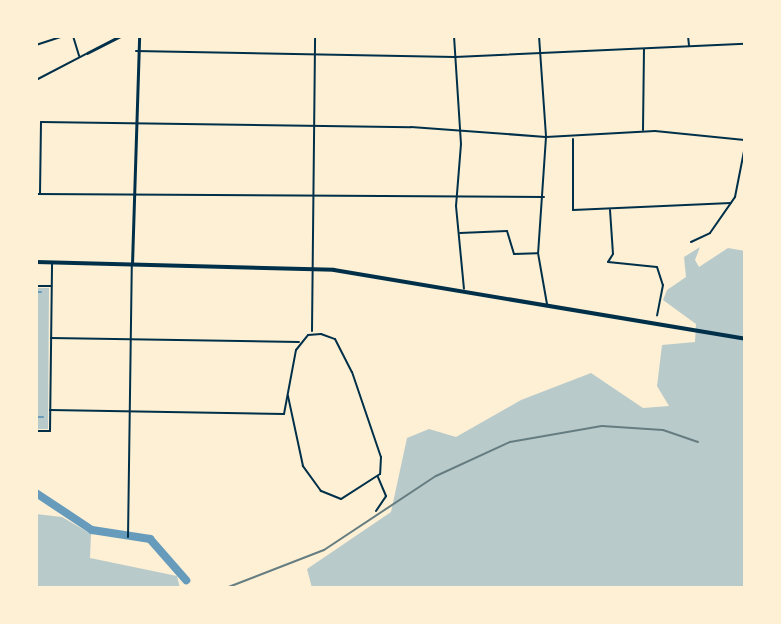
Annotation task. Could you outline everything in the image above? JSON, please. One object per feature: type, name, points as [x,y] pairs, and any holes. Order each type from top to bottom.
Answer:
[{"type":"main road","points":[[36,262],[313,269],[745,339]]},
{"type":"street","points":[[36,45],[64,36]]},
{"type":"street","points":[[73,36],[80,57]]},
{"type":"street","points":[[36,80],[120,36]]},
{"type":"street","points":[[128,537],[136,51],[139,36]]},
{"type":"street","points":[[50,410],[284,414],[300,343],[312,333],[315,36]]},
{"type":"street","points":[[454,36],[461,132],[457,195],[464,292]]},
{"type":"street","points":[[539,36],[546,137],[538,253],[547,306]]},
{"type":"street","points":[[688,36],[689,46]]},
{"type":"street","points":[[136,51],[455,57],[745,44]]},
{"type":"street","points":[[643,131],[644,49]]},
{"type":"street","points":[[544,197],[38,194],[41,122],[314,126],[573,138],[643,131],[745,140]]},
{"type":"street","points":[[573,138],[573,210],[731,203]]},
{"type":"street","points":[[691,242],[710,233],[731,203],[744,174],[745,146]]},
{"type":"street","points":[[610,209],[613,254],[608,262],[657,267],[663,285],[657,315]]},
{"type":"street","points":[[460,233],[507,231],[514,254],[538,253]]},
{"type":"street","points":[[36,431],[50,431],[52,263]]},
{"type":"street","points":[[36,286],[52,286]]},
{"type":"street","points":[[312,333],[335,339],[352,372],[381,457],[378,476],[386,496],[376,511]]},
{"type":"street","points":[[51,338],[300,343]]},
{"type":"street","points":[[288,396],[303,466],[321,491],[341,499],[378,476]]},
{"type":"shaded area","points":[[700,247],[695,260],[699,267],[728,248],[745,251],[745,588],[312,588],[307,569],[391,512],[407,438],[429,429],[456,437],[521,400],[591,373],[643,408],[669,406],[657,386],[662,345],[695,342],[696,324],[663,300],[667,290],[686,277],[684,257]]},
{"type":"shaded area","points":[[36,288],[49,288],[48,429],[36,429]]},
{"type":"shaded area","points":[[36,514],[62,517],[91,534],[90,558],[177,576],[180,588],[36,588]]},
{"type":"waterway","points":[[36,292],[41,292]]},
{"type":"waterway","points":[[36,417],[43,417]]},
{"type":"waterway","points":[[36,493],[92,530],[150,539],[186,580]]},
{"type":"railway","points":[[226,588],[324,550],[436,476],[510,442],[602,426],[663,430],[698,442]]}]
